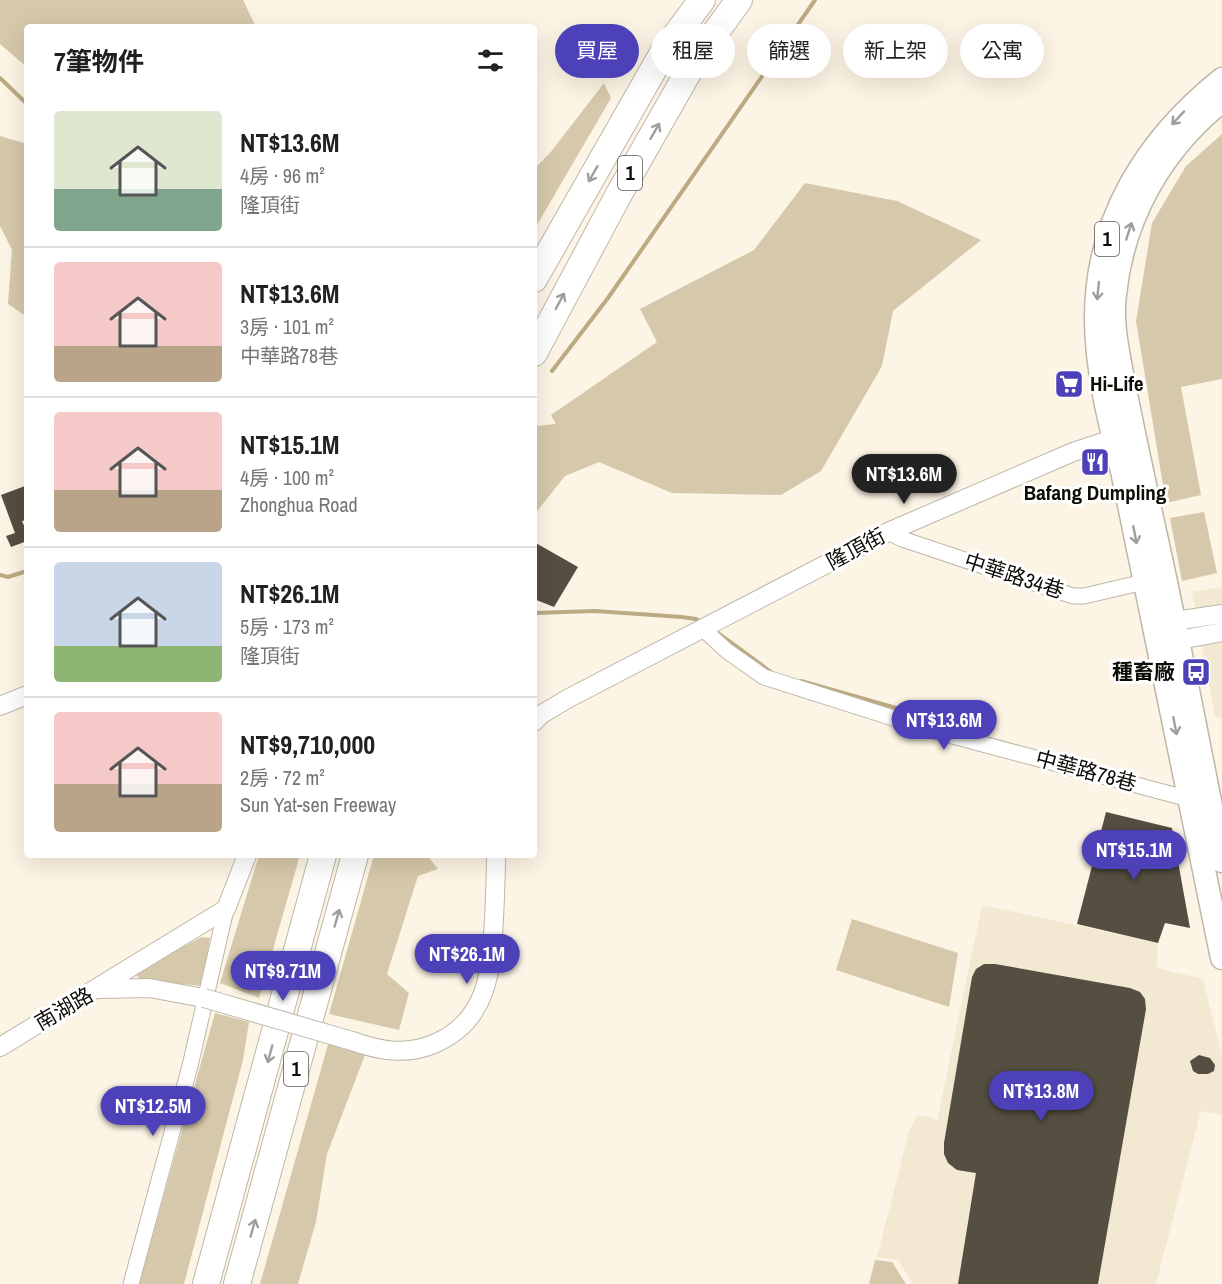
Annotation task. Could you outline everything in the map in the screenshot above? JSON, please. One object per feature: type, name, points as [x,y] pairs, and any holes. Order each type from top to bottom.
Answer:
[{"type":"highway","name":"1","points":[[537,274],[664,51],[702,0]]},
{"type":"highway","name":"1","points":[[537,348],[619,194],[694,62],[739,0]]},
{"type":"highway","name":"1","points":[[206,1284],[322,858]]},
{"type":"highway","name":"1","points":[[237,1284],[354,858]]},
{"type":"main road","name":"1","points":[[1222,79],[1180,115],[1151,151],[1127,190],[1104,248],[1096,318],[1101,376],[1123,435],[1177,631],[1222,958]]},
{"type":"main road","name":"1","points":[[1222,101],[1196,123],[1165,159],[1144,193],[1122,254],[1114,295],[1123,435],[1122,471],[1144,582],[1198,796],[1222,861]]},
{"type":"street","name":"隆頂街","points":[[537,719],[569,698],[888,532],[1065,456],[1123,435]]},
{"type":"street","name":"中華路34巷","points":[[888,532],[902,539],[1073,596],[1083,596],[1144,582]]},
{"type":"street","points":[[1177,631],[1222,614]]},
{"type":"street","name":"中華路78巷","points":[[710,626],[727,651],[764,677],[934,731],[1198,796]]},
{"type":"street","points":[[1177,631],[1222,633]]},
{"type":"street","points":[[0,706],[24,696]]},
{"type":"street","points":[[130,1284],[190,1066],[226,909],[246,858]]},
{"type":"street","name":"南湖路","points":[[0,1047],[97,988],[149,988],[204,998],[375,1049],[411,1051],[427,1047],[444,1039],[471,1017],[488,981],[492,959],[496,858]]},
{"type":"street","points":[[97,988],[226,909]]},
{"type":"shaded area","points":[[0,0],[243,0],[255,24],[24,24],[24,64],[0,44]]},
{"type":"shaded area","points":[[604,83],[611,98],[537,225],[537,166],[550,153]]},
{"type":"shaded area","points":[[1222,134],[1222,379],[1181,387],[1201,495],[1166,503],[1136,321],[1152,223],[1186,166]]},
{"type":"shaded area","points":[[0,136],[24,143],[24,315],[8,304],[12,250],[0,226]]},
{"type":"shaded area","points":[[805,183],[897,201],[981,240],[893,311],[882,366],[821,471],[781,495],[672,493],[599,462],[565,476],[537,511],[537,426],[556,424],[551,415],[657,342],[640,309],[754,250]]},
{"type":"shaded area","points":[[1204,512],[1217,573],[1182,581],[1170,518]]},
{"type":"shaded area","points":[[1222,587],[1222,718],[1215,716],[1192,592]]},
{"type":"shaded area","points":[[258,858],[299,858],[259,998],[220,983]]},
{"type":"shaded area","points":[[373,858],[429,858],[438,869],[418,876],[387,974],[409,993],[399,1030],[329,1014]]},
{"type":"shaded area","points":[[982,905],[1158,943],[1157,968],[1203,979],[1222,1056],[1222,1115],[1201,1111],[1156,1284],[913,1284],[898,1260],[877,1257],[909,1131],[917,1116],[928,1116],[937,1121]]},
{"type":"shaded area","points":[[852,919],[958,953],[949,1007],[836,970]]},
{"type":"shaded area","points":[[202,937],[210,938],[202,986],[141,980],[136,975],[137,970]]},
{"type":"shaded area","points":[[215,1013],[249,1022],[243,1060],[184,1284],[139,1284]]},
{"type":"shaded area","points":[[329,1041],[365,1055],[327,1154],[316,1222],[298,1284],[260,1284]]},
{"type":"shaded area","points":[[875,1260],[892,1262],[906,1284],[869,1284]]},
{"type":"building","points":[[24,486],[24,521],[22,521],[24,542],[11,547],[6,536],[15,533],[1,495]]},
{"type":"building","points":[[537,544],[578,567],[554,607],[537,600]]},
{"type":"building","points":[[1106,812],[1172,828],[1190,928],[1165,923],[1158,943],[1077,924]]},
{"type":"building","points":[[984,964],[1130,988],[1140,992],[1145,999],[1146,1009],[1098,1284],[958,1284],[976,1173],[957,1170],[948,1163],[944,1154],[944,1143],[972,977],[976,969]]},
{"type":"building","points":[[1199,1055],[1210,1058],[1215,1065],[1214,1071],[1208,1074],[1198,1074],[1193,1071],[1190,1061]]},
{"type":"waterway","points":[[552,371],[608,298],[815,0]]},
{"type":"waterway","points":[[0,78],[24,101]]},
{"type":"waterway","points":[[0,575],[8,577],[24,572]]},
{"type":"waterway","points":[[537,613],[595,611],[682,617],[696,619],[703,623]]},
{"type":"waterway","points":[[714,630],[771,672]]},
{"type":"waterway","points":[[801,681],[988,734]]},
{"type":"place","name":"Hi-Life","points":[[1069,384]]},
{"type":"place","name":"Bafang Dumpling","points":[[1095,462]]},
{"type":"place","name":"種畜廠","points":[[1196,672]]}]
